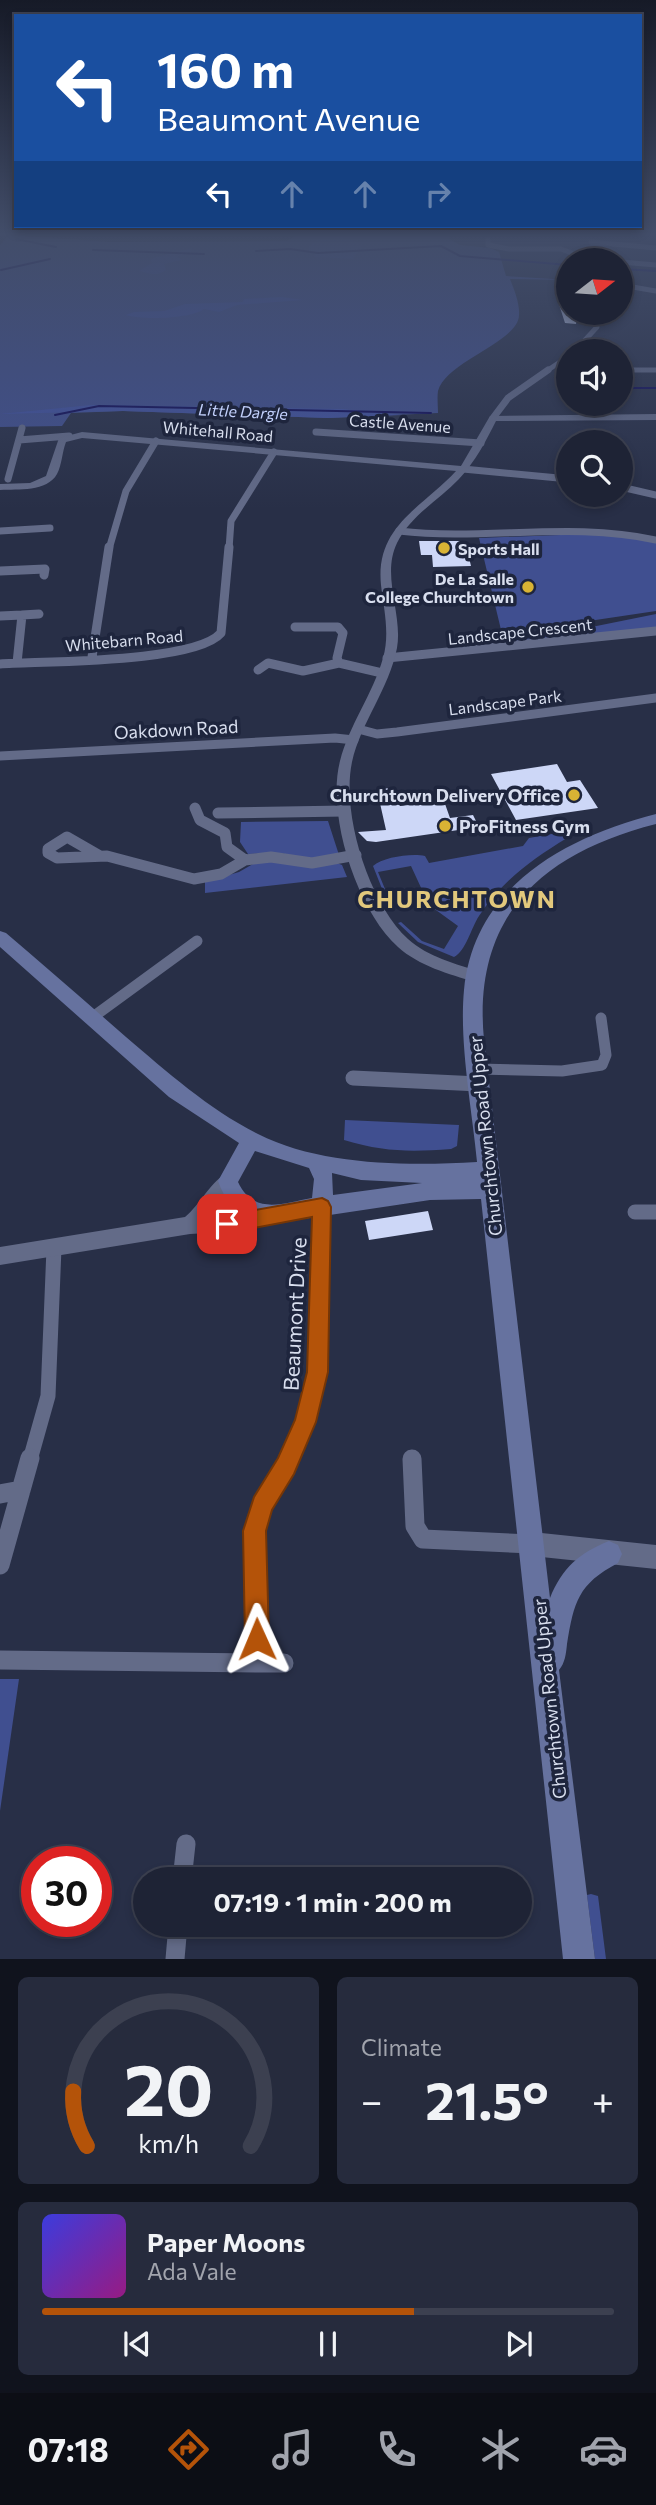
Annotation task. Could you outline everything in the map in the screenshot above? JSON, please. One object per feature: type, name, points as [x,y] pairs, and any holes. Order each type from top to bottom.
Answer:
[{"type":"main road","name":"Churchtown Road Upper","points":[[579,1959],[489,1179],[473,1003],[475,976],[484,944],[505,905],[534,874],[591,840],[656,819]]},
{"type":"main road","points":[[0,937],[176,1091],[251,1140],[274,1150],[317,1162],[428,1182]]},
{"type":"main road","points":[[251,1140],[228,1181],[237,1200],[249,1211],[263,1215],[322,1207],[428,1182],[489,1179]]},
{"type":"main road","points":[[317,1162],[324,1180],[322,1207]]},
{"type":"main road","points":[[547,1681],[562,1596],[574,1575],[589,1562],[609,1554]]},
{"type":"street","points":[[475,976],[418,954],[392,932],[375,903],[356,855],[344,811],[345,764],[392,646],[386,563],[390,545],[399,531],[463,469],[481,443],[502,403],[555,367]]},
{"type":"street","points":[[633,370],[656,370]]},
{"type":"street","points":[[493,418],[656,417]]},
{"type":"street","points":[[8,479],[22,428]]},
{"type":"street","name":"Castle Avenue","points":[[316,432],[481,443]]},
{"type":"street","points":[[19,440],[69,436]]},
{"type":"street","points":[[0,487],[31,485],[47,479],[52,475],[60,443],[69,436]]},
{"type":"street","name":"Whitehall Road","points":[[69,436],[156,441],[463,469]]},
{"type":"street","points":[[92,657],[110,530],[140,461],[156,441]]},
{"type":"street","name":"Whitebarn Road","points":[[0,664],[181,650],[215,641],[221,633],[231,521],[274,452]]},
{"type":"street","points":[[463,469],[556,478]]},
{"type":"street","points":[[633,490],[656,495]]},
{"type":"street","points":[[0,531],[50,528]]},
{"type":"street","points":[[399,531],[608,531],[656,540]]},
{"type":"street","points":[[0,571],[45,569],[44,575]]},
{"type":"street","points":[[0,616],[38,614]]},
{"type":"street","points":[[17,663],[22,615]]},
{"type":"street","points":[[295,627],[309,630],[342,629],[339,663]]},
{"type":"street","name":"Landscape Crescent","points":[[387,658],[656,631]]},
{"type":"street","points":[[258,670],[268,663],[313,671],[339,663],[382,673]]},
{"type":"street","name":"Landscape Park","points":[[356,734],[397,732],[656,698]]},
{"type":"street","name":"Oakdown Road","points":[[0,756],[335,738],[356,734]]},
{"type":"street","points":[[195,808],[200,820],[225,834],[227,847],[245,860]]},
{"type":"street","points":[[218,813],[344,811]]},
{"type":"street","points":[[100,856],[149,865],[194,879],[221,874],[245,860],[263,856],[282,856],[305,863],[356,855]]},
{"type":"street","points":[[93,1017],[197,941]]},
{"type":"street","points":[[353,1078],[479,1077],[602,1065],[606,1055],[601,1018]]},
{"type":"street","points":[[190,1225],[203,1214],[228,1181]]},
{"type":"street","name":"Beaumont Drive","points":[[256,1663],[254,1531],[262,1505],[286,1466],[313,1398],[318,1372],[322,1207]]},
{"type":"street","points":[[635,1212],[656,1212]]},
{"type":"street","points":[[0,1256],[190,1225],[209,1226],[263,1215]]},
{"type":"street","points":[[0,1565],[48,1396],[54,1248]]},
{"type":"street","points":[[412,1459],[415,1526],[423,1539],[532,1544],[656,1557]]},
{"type":"street","points":[[0,1494],[20,1490]]},
{"type":"street","points":[[0,1660],[284,1664]]},
{"type":"street","points":[[183,1867],[186,1844]]},
{"type":"street","points":[[175,1959],[177,1937]]},
{"type":"shaded area","points":[[0,326],[515,326],[444,380],[438,391],[438,413],[328,418],[123,411],[71,413],[62,426],[0,427]]},
{"type":"shaded area","points":[[91,405],[342,409],[402,415],[328,418],[123,411],[0,414]]},
{"type":"shaded area","points":[[612,533],[656,542],[656,611],[502,634],[479,538]]},
{"type":"shaded area","points":[[656,614],[656,629],[490,643],[542,637]]},
{"type":"shaded area","points":[[328,821],[339,855],[310,859],[280,853],[248,854],[240,842],[241,822]]},
{"type":"shaded area","points":[[563,832],[567,838],[529,863],[497,892],[479,916],[462,950],[454,957],[418,942],[398,923],[401,922],[422,941],[444,949],[458,926],[429,905],[411,866],[378,872],[394,911],[390,909],[373,866],[390,858],[413,855],[425,856],[429,863],[523,846],[529,838]]},
{"type":"shaded area","points":[[258,861],[337,863],[342,865],[347,877],[205,893],[205,882],[239,872]]},
{"type":"shaded area","points":[[345,1120],[459,1125],[457,1146],[451,1149],[410,1151],[358,1144],[344,1140]]},
{"type":"shaded area","points":[[0,1679],[19,1679],[0,1811]]},
{"type":"shaded area","points":[[587,1895],[598,1896],[606,1959],[595,1959]]},
{"type":"building","name":"Sports Hall","points":[[419,541],[465,541],[471,566],[433,567],[432,555],[421,555]]},
{"type":"building","points":[[557,764],[567,782],[580,780],[598,808],[516,820],[491,774]]},
{"type":"building","points":[[395,787],[400,806],[444,801],[450,818],[473,815],[479,827],[376,842],[367,841],[358,832],[386,830],[377,790]]},
{"type":"building","points":[[428,1211],[433,1230],[369,1240],[365,1221]]},
{"type":"waterway","name":"Little Dargle","points":[[633,388],[656,388]]},
{"type":"waterway","name":"Little Dargle","points":[[55,415],[99,406],[431,413]]},
{"type":"place","name":"Sports Hall","points":[[444,548]]},
{"type":"place","name":"De La Salle College Churchtown","points":[[528,587]]},
{"type":"place","name":"Churchtown Delivery Office","points":[[574,795]]},
{"type":"place","name":"ProFitness Gym","points":[[445,826]]},
{"type":"district","name":"CHURCHTOWN","points":[[457,898]]},
{"type":"route","points":[[227,1224],[263,1215],[322,1207],[318,1372],[306,1422],[286,1466],[262,1505],[254,1531],[257,1639]]}]
